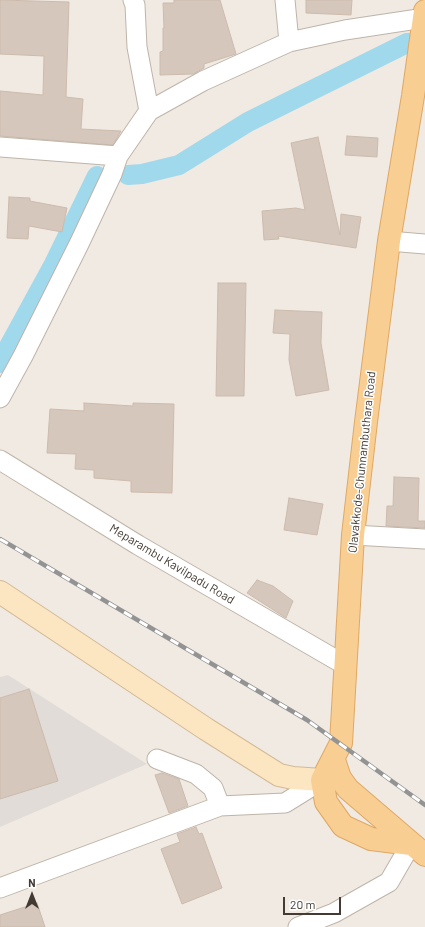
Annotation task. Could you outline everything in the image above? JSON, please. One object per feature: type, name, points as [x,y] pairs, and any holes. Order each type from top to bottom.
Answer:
[{"type":"main road","name":"Olavakkode-Chunnambuthara Road","points":[[332,772],[341,743],[353,535],[389,241],[420,58],[424,20]]},
{"type":"main road","points":[[0,592],[206,729],[279,775],[294,778],[332,772]]},
{"type":"main road","points":[[332,772],[326,802],[343,826],[371,839],[418,850]]},
{"type":"main road","points":[[332,772],[348,789],[418,850]]},
{"type":"street","points":[[132,0],[135,5],[137,47],[149,111]]},
{"type":"street","points":[[285,0],[289,42]]},
{"type":"street","points":[[0,398],[27,349],[112,174],[118,156],[149,111],[203,82],[289,42],[345,30],[424,20]]},
{"type":"street","points":[[0,147],[118,156]]},
{"type":"street","points":[[389,241],[425,244]]},
{"type":"street","name":"Meparambu Kavilpadu Road","points":[[0,460],[138,545],[345,665]]},
{"type":"street","points":[[353,535],[425,539]]},
{"type":"street","points":[[157,759],[196,774],[213,788],[220,806]]},
{"type":"street","points":[[0,888],[220,806],[285,803],[332,772]]},
{"type":"street","points":[[298,927],[334,914],[389,882],[418,850]]},
{"type":"shaded area","points":[[8,675],[147,764],[0,827],[0,677]]},
{"type":"building","points":[[0,0],[69,2],[66,97],[83,99],[81,129],[121,131],[113,145],[0,136],[0,91],[43,95],[44,56],[0,54]]},
{"type":"building","points":[[174,0],[220,0],[236,54],[204,64],[204,68],[193,74],[160,75],[160,52],[163,51],[164,28],[163,3],[174,3]]},
{"type":"building","points":[[306,0],[352,0],[351,15],[306,13]]},
{"type":"building","points":[[347,136],[378,138],[377,157],[345,155]]},
{"type":"building","points":[[318,137],[340,235],[341,214],[361,217],[356,248],[278,236],[279,239],[264,240],[262,211],[296,208],[305,210],[291,143]]},
{"type":"building","points":[[9,197],[30,198],[30,201],[67,208],[62,232],[29,226],[28,239],[7,238]]},
{"type":"building","points":[[218,283],[246,283],[244,396],[216,396]]},
{"type":"building","points":[[275,310],[322,312],[321,343],[329,390],[296,396],[289,360],[290,334],[273,333]]},
{"type":"building","points":[[84,403],[133,406],[133,403],[174,404],[172,493],[131,492],[131,481],[94,478],[94,470],[75,469],[76,454],[47,453],[50,409],[84,411]]},
{"type":"building","points":[[394,477],[419,478],[418,521],[425,521],[425,528],[386,526],[387,506],[393,506]]},
{"type":"building","points":[[289,498],[323,504],[317,535],[284,530]]},
{"type":"building","points":[[257,580],[273,586],[293,601],[286,618],[247,593]]},
{"type":"building","points":[[29,689],[58,781],[0,799],[0,698]]},
{"type":"building","points":[[162,773],[179,779],[188,806],[169,813],[155,775]]},
{"type":"building","points":[[196,827],[199,834],[202,833],[222,888],[182,904],[161,849],[180,842],[177,834]]},
{"type":"building","points":[[37,903],[45,927],[0,927],[0,915]]},
{"type":"waterway","points":[[128,175],[142,174],[179,165],[248,122],[407,43],[425,42]]},
{"type":"waterway","points":[[0,363],[54,264],[97,176]]},
{"type":"railway","points":[[0,539],[307,720],[425,805]]}]
